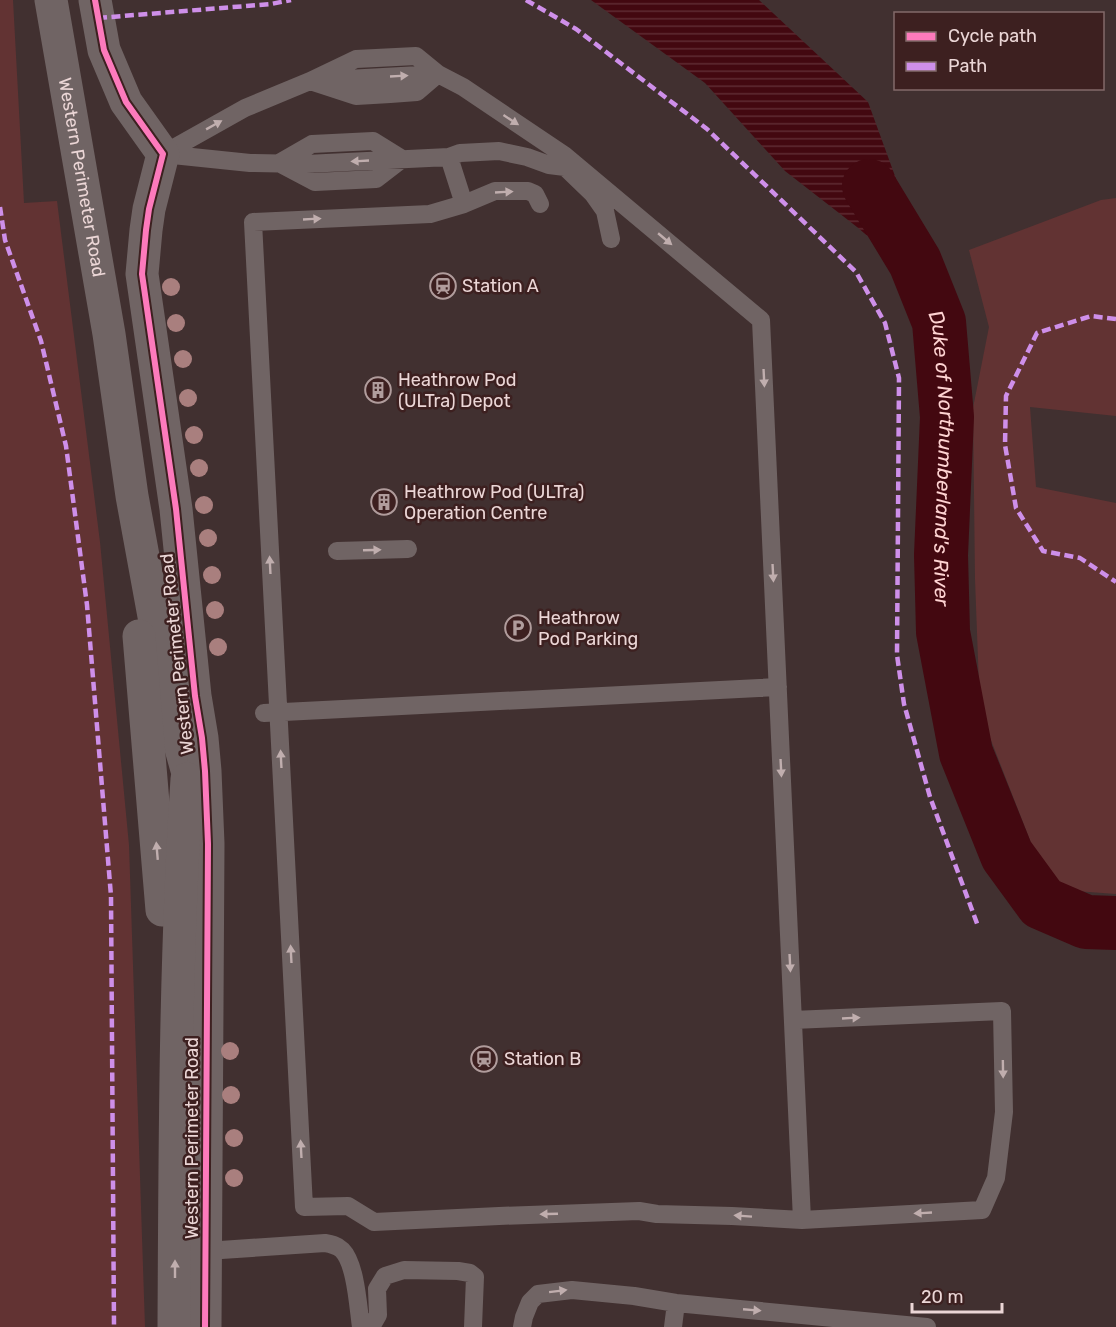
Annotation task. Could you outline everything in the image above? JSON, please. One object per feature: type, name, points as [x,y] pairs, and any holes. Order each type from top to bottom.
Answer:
[{"type":"street","name":"Western Perimeter Road","points":[[51,0],[109,334],[132,496],[173,720],[208,844]]},
{"type":"street","points":[[95,0],[104,50],[126,102],[163,154]]},
{"type":"street","name":"Western Perimeter Road","points":[[163,154],[149,209],[142,274],[176,509],[205,771],[208,844],[205,1327]]},
{"type":"street","name":"Western Perimeter Road","points":[[132,496],[140,654],[176,1056]]},
{"type":"street","name":"Western Perimeter Road","points":[[174,1327],[176,1056],[181,874],[187,770],[195,696]]},
{"type":"lane","points":[[163,154],[245,108],[310,81],[438,74],[463,87],[564,155],[761,320],[802,1220]]},
{"type":"lane","points":[[163,154],[250,163],[306,164],[449,157],[460,153],[499,151],[549,165],[565,167],[593,194],[604,211],[611,239]]},
{"type":"lane","points":[[449,157],[464,204]]},
{"type":"lane","points":[[540,204],[535,194],[528,191],[495,191],[464,204],[430,214],[253,222],[271,713],[304,1207],[348,1206],[375,1222],[639,1211],[657,1214],[802,1220],[982,1210],[996,1178],[1004,1112],[1002,1011],[793,1020]]},
{"type":"lane","points":[[337,551],[408,549]]},
{"type":"lane","points":[[271,713],[778,687]]},
{"type":"lane","points":[[206,1251],[333,1244],[342,1250],[354,1276],[361,1327]]},
{"type":"lane","points":[[371,1327],[378,1315],[377,1289],[385,1276],[404,1270],[458,1271],[470,1273],[475,1277],[473,1327]]},
{"type":"lane","points":[[522,1327],[530,1302],[538,1294],[572,1290],[676,1303],[927,1327]]},
{"type":"lane","points":[[673,1327],[676,1303]]},
{"type":"shaded area","points":[[0,0],[13,0],[24,203],[57,201],[100,542],[129,845],[145,1327],[0,1327]]},
{"type":"shaded area","points":[[591,0],[759,0],[868,102],[918,246],[892,257],[785,171],[705,83]]},
{"type":"shaded area","points":[[1116,198],[1116,416],[1030,407],[1036,487],[1116,503],[1116,894],[1049,889],[980,712],[975,579],[973,408],[989,327],[969,250],[1101,200]]},
{"type":"waterway","name":"Duke of Northumberland's River","points":[[869,186],[915,262],[939,322],[947,417],[941,555],[943,632],[966,753],[1007,855],[1042,903],[1086,922],[1116,923]]},
{"type":"marked path","points":[[98,18],[271,4],[291,0]]},
{"type":"marked path","points":[[526,0],[576,29],[707,129],[856,272],[885,323],[899,378],[897,655],[904,704],[930,797],[978,926]]},
{"type":"marked path","points":[[0,207],[5,240],[41,341],[66,446],[87,605],[111,896],[114,1327]]},
{"type":"marked path","points":[[1116,319],[1091,316],[1037,333],[1006,396],[1005,445],[1016,508],[1043,551],[1080,558],[1116,582]]},
{"type":"cycle path","points":[[95,0],[104,50],[126,102],[163,154],[149,209],[142,274],[176,509],[205,771],[208,844],[205,1327]]},
{"type":"place","name":"Station A","points":[[443,286]]},
{"type":"place","name":"Heathrow Pod (ULTra) Depot","points":[[378,390]]},
{"type":"place","name":"Heathrow Pod (ULTra) Operation Centre","points":[[384,502]]},
{"type":"place","name":"Heathrow Pod Parking","points":[[518,628]]},
{"type":"place","name":"Station B","points":[[484,1059]]}]
